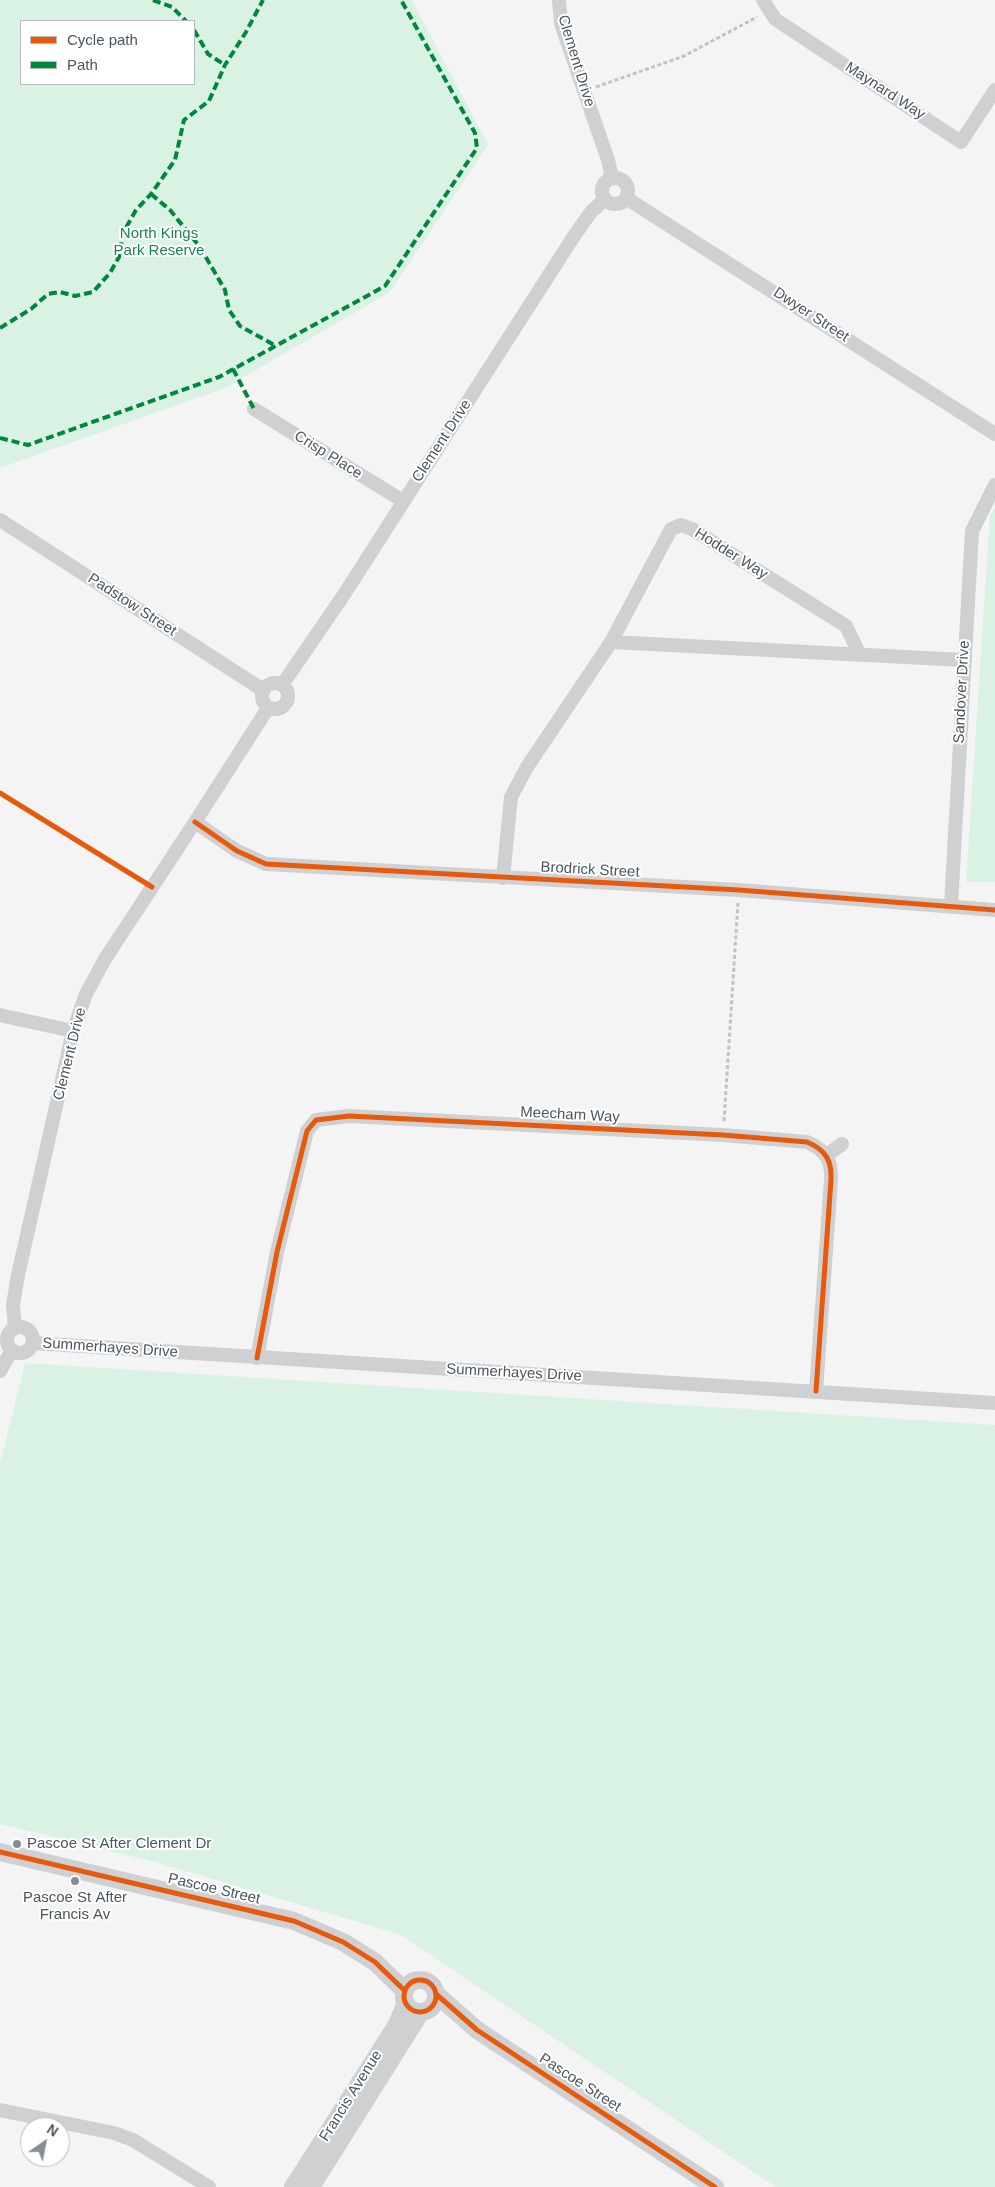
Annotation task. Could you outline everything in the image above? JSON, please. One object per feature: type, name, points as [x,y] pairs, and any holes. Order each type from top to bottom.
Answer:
[{"type":"street","name":"Clement Drive","points":[[559,0],[561,24],[608,160],[612,178]]},
{"type":"street","name":"Maynard Way","points":[[766,6],[775,19],[961,142],[995,90]]},
{"type":"street","points":[[612,178],[617,178],[626,183],[628,188],[626,198],[618,204],[605,199],[602,189],[604,184],[612,178]]},
{"type":"street","name":"Dwyer Street","points":[[626,198],[995,434]]},
{"type":"street","name":"Clement Drive","points":[[282,685],[344,596],[574,236],[591,212],[605,199]]},
{"type":"street","name":"Crisp Place","points":[[254,409],[403,501]]},
{"type":"street","name":"Sandover Drive","points":[[951,905],[972,531],[995,485]]},
{"type":"street","name":"Padstow Street","points":[[0,520],[263,690]]},
{"type":"street","name":"Hodder Way","points":[[503,878],[511,798],[527,767],[611,642],[671,529],[681,525],[710,539],[846,626],[860,655]]},
{"type":"street","points":[[611,642],[964,660]]},
{"type":"street","points":[[269,684],[282,685],[288,694],[287,702],[279,709],[268,708],[262,700],[263,690],[269,684]]},
{"type":"street","name":"Clement Drive","points":[[15,1328],[13,1305],[18,1275],[73,1031],[86,994],[105,959],[268,708]]},
{"type":"street","name":"Brodrick Street","points":[[195,822],[237,851],[266,864],[739,890],[951,905],[995,910]]},
{"type":"street","points":[[0,1015],[73,1031]]},
{"type":"street","name":"Meecham Way","points":[[257,1358],[281,1233],[307,1131],[316,1120],[349,1116],[723,1135],[808,1142],[818,1146],[827,1155]]},
{"type":"street","points":[[816,1391],[832,1168],[827,1155],[842,1144]]},
{"type":"street","points":[[22,1327],[28,1330],[32,1336],[33,1343],[29,1350],[22,1353],[12,1350],[8,1344],[7,1337],[15,1328],[22,1327]]},
{"type":"street","name":"Summerhayes Drive","points":[[33,1343],[995,1403]]},
{"type":"street","points":[[0,1371],[12,1350]]},
{"type":"street","name":"Pascoe Street","points":[[0,1852],[294,1921],[343,1942],[375,1962],[418,1980]]},
{"type":"street","name":"Pascoe Street","points":[[375,1962],[405,1997]]},
{"type":"street","points":[[418,1980],[428,1982],[436,1994],[434,2003],[424,2011],[412,2010],[405,1997],[410,1983],[418,1980]]},
{"type":"street","name":"Pascoe Street","points":[[436,1994],[477,2030],[715,2187]]},
{"type":"street","name":"Francis Avenue","points":[[293,2187],[396,2026],[405,1997]]},
{"type":"street","name":"Pascoe Street","points":[[424,2011],[477,2030]]},
{"type":"street","name":"Francis Avenue","points":[[311,2187],[424,2011]]},
{"type":"street","points":[[0,2110],[114,2133],[149,2148],[209,2187]]},
{"type":"path","points":[[584,91],[684,56],[766,6]]},
{"type":"path","points":[[723,1135],[739,890]]},
{"type":"green space","name":"North Kings Park Reserve","points":[[0,0],[412,0],[488,145],[390,292],[225,388],[0,468]]},
{"type":"green space","points":[[995,508],[995,882],[966,882],[990,515]]},
{"type":"green space","points":[[25,1363],[995,1425],[995,2187],[776,2187],[399,1934],[155,1862],[0,1824],[0,1463]]},
{"type":"marked path","points":[[153,0],[172,7],[185,20]]},
{"type":"marked path","points":[[0,328],[31,309],[48,294],[60,292],[75,296],[93,292],[110,273],[119,257],[123,233],[136,210],[151,194],[175,160],[184,120],[209,101],[225,65],[263,0]]},
{"type":"marked path","points":[[0,438],[28,445],[219,377],[385,286],[477,148],[475,133],[401,0]]},
{"type":"marked path","points":[[195,32],[208,54],[225,65]]},
{"type":"marked path","points":[[151,194],[170,210],[200,247],[225,290],[229,310],[240,326],[276,346]]},
{"type":"marked path","points":[[233,369],[254,409]]},
{"type":"cycle path","points":[[0,793],[152,887]]},
{"type":"cycle path","points":[[195,822],[237,851],[266,864],[739,890],[995,910]]},
{"type":"cycle path","points":[[257,1358],[277,1252],[307,1131],[316,1120],[349,1116],[723,1135],[807,1142],[819,1149],[829,1162],[831,1180],[816,1391]]},
{"type":"cycle path","points":[[0,1852],[294,1921],[343,1942],[375,1962],[405,1991]]},
{"type":"cycle path","points":[[420,1980],[426,1981],[431,1985],[435,1990],[436,1996],[435,2002],[431,2007],[426,2011],[420,2012],[414,2011],[409,2007],[405,2002],[404,1996],[405,1990],[409,1985],[414,1981],[420,1980]]},
{"type":"cycle path","points":[[436,1994],[477,2030],[715,2187]]},
{"type":"place","name":"Pascoe St After Clement Dr","points":[[17,1844]]},
{"type":"place","name":"Pascoe St After Francis Av","points":[[75,1881]]}]
